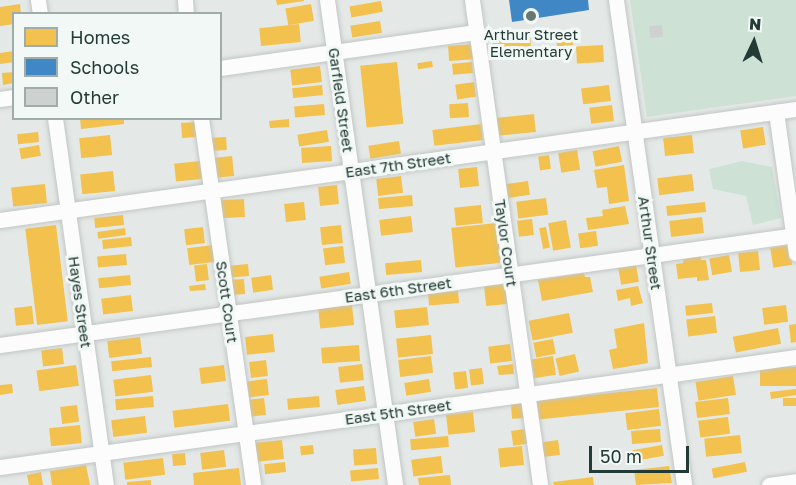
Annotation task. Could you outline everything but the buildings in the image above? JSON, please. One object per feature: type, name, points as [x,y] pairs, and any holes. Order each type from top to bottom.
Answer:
[{"type":"street","name":"Garfield Street","points":[[327,0],[395,485]]},
{"type":"street","name":"Taylor Court","points":[[472,0],[540,485]]},
{"type":"street","name":"Arthur Street","points":[[616,0],[684,485]]},
{"type":"street","points":[[222,68],[477,32]]},
{"type":"street","name":"East 7th Street","points":[[0,220],[796,109]]},
{"type":"street","points":[[776,112],[796,254]]},
{"type":"street","name":"Hayes Street","points":[[55,120],[106,485]]},
{"type":"street","name":"Scott Court","points":[[201,120],[253,485]]},
{"type":"street","name":"East 6th Street","points":[[0,345],[795,235]]},
{"type":"street","name":"East 5th Street","points":[[0,467],[796,357]]},
{"type":"street","points":[[769,485],[796,481]]},
{"type":"green space","points":[[630,0],[796,0],[796,96],[647,117]]},
{"type":"green space","points":[[742,161],[772,167],[781,218],[753,225],[746,196],[713,189],[709,169]]},
{"type":"place","name":"Arthur Street Elementary","points":[[531,16]]}]
